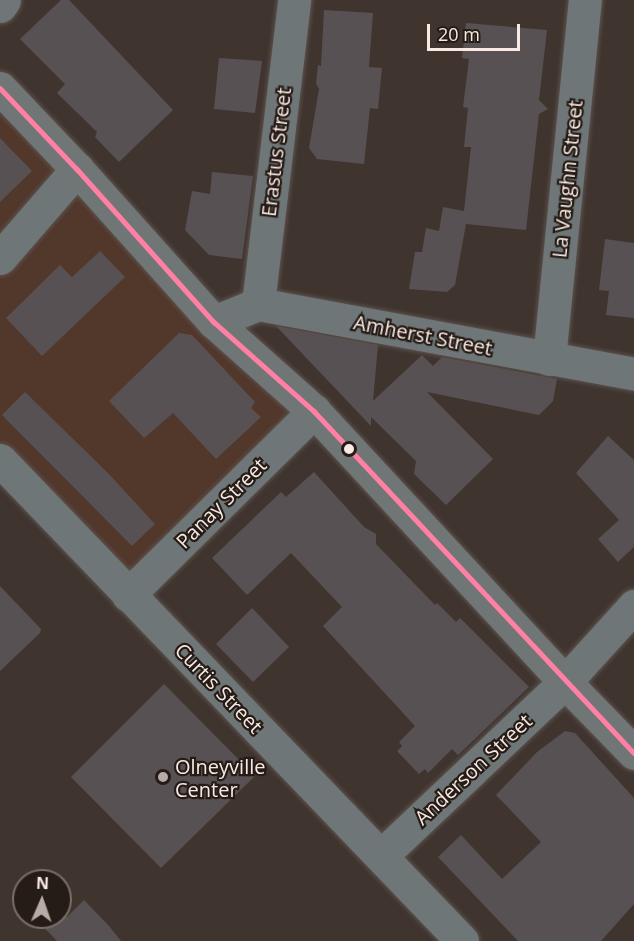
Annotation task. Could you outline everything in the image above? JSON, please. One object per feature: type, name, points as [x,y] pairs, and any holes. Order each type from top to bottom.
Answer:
[{"type":"main road","points":[[0,88],[77,169],[214,322],[314,411],[565,682],[634,753]]},
{"type":"street","points":[[0,6],[4,0]]},
{"type":"street","name":"Erastus Street","points":[[258,304],[294,0]]},
{"type":"street","name":"La Vaughn Street","points":[[549,359],[585,0]]},
{"type":"street","points":[[0,258],[77,169]]},
{"type":"street","points":[[214,322],[258,304]]},
{"type":"street","name":"Amherst Street","points":[[258,304],[634,374]]},
{"type":"street","name":"Panay Street","points":[[128,595],[314,411]]},
{"type":"street","name":"Curtis Street","points":[[0,460],[128,595],[382,855],[462,941]]},
{"type":"street","name":"Anderson Street","points":[[382,855],[565,682],[634,606]]},
{"type":"shaded area","points":[[0,94],[308,414],[125,594],[0,479]]},
{"type":"building","points":[[61,0],[69,0],[173,110],[119,162],[95,137],[97,132],[57,93],[65,84],[20,39]]},
{"type":"building","points":[[324,10],[373,13],[369,67],[382,68],[378,109],[370,108],[364,164],[317,159],[309,148],[319,89],[316,83],[318,65],[321,66]]},
{"type":"building","points":[[466,23],[547,30],[539,100],[548,109],[539,114],[526,230],[466,224],[455,285],[447,292],[409,289],[415,252],[422,252],[426,228],[439,231],[443,207],[464,211],[471,147],[464,147],[468,108],[463,107],[469,59],[462,58]]},
{"type":"building","points":[[219,58],[262,61],[255,113],[214,109]]},
{"type":"building","points":[[0,138],[32,171],[0,202]]},
{"type":"building","points":[[212,172],[253,176],[242,259],[209,255],[185,230],[192,191],[210,194]]},
{"type":"building","points":[[605,239],[634,243],[634,318],[606,315],[609,291],[599,290]]},
{"type":"building","points":[[100,251],[125,277],[42,356],[6,318],[60,265],[72,277]]},
{"type":"building","points":[[276,326],[378,345],[373,401],[422,355],[433,366],[442,357],[557,379],[553,401],[539,415],[427,392],[493,459],[446,505],[414,474],[416,461],[371,417],[371,426]]},
{"type":"building","points":[[179,333],[192,335],[255,402],[251,408],[261,417],[216,459],[173,413],[144,438],[109,401]]},
{"type":"building","points":[[25,392],[108,473],[155,524],[132,546],[2,415]]},
{"type":"building","points":[[608,436],[634,460],[634,547],[618,562],[598,539],[619,520],[576,473]]},
{"type":"building","points":[[314,472],[364,527],[376,534],[376,544],[435,605],[437,603],[456,622],[460,618],[529,687],[458,755],[452,749],[428,773],[425,769],[419,774],[397,751],[402,746],[399,742],[415,726],[323,626],[342,607],[291,553],[247,595],[212,558],[281,492],[286,497]]},
{"type":"building","points":[[0,586],[41,629],[40,633],[0,671]]},
{"type":"building","points":[[252,608],[289,647],[253,682],[216,644]]},
{"type":"building","name":"Olneyville Center","points":[[164,684],[255,776],[161,868],[71,777]]},
{"type":"building","points":[[565,731],[575,733],[634,798],[634,904],[601,941],[518,941],[438,857],[461,835],[502,879],[541,842],[496,795],[537,752]]},
{"type":"building","points":[[84,900],[121,941],[57,941],[46,929],[72,929],[72,912]]},
{"type":"transit line","points":[[0,88],[77,169],[214,322],[314,411],[634,753]]},
{"type":"place","name":"Olneyville Center","points":[[163,777]]}]
